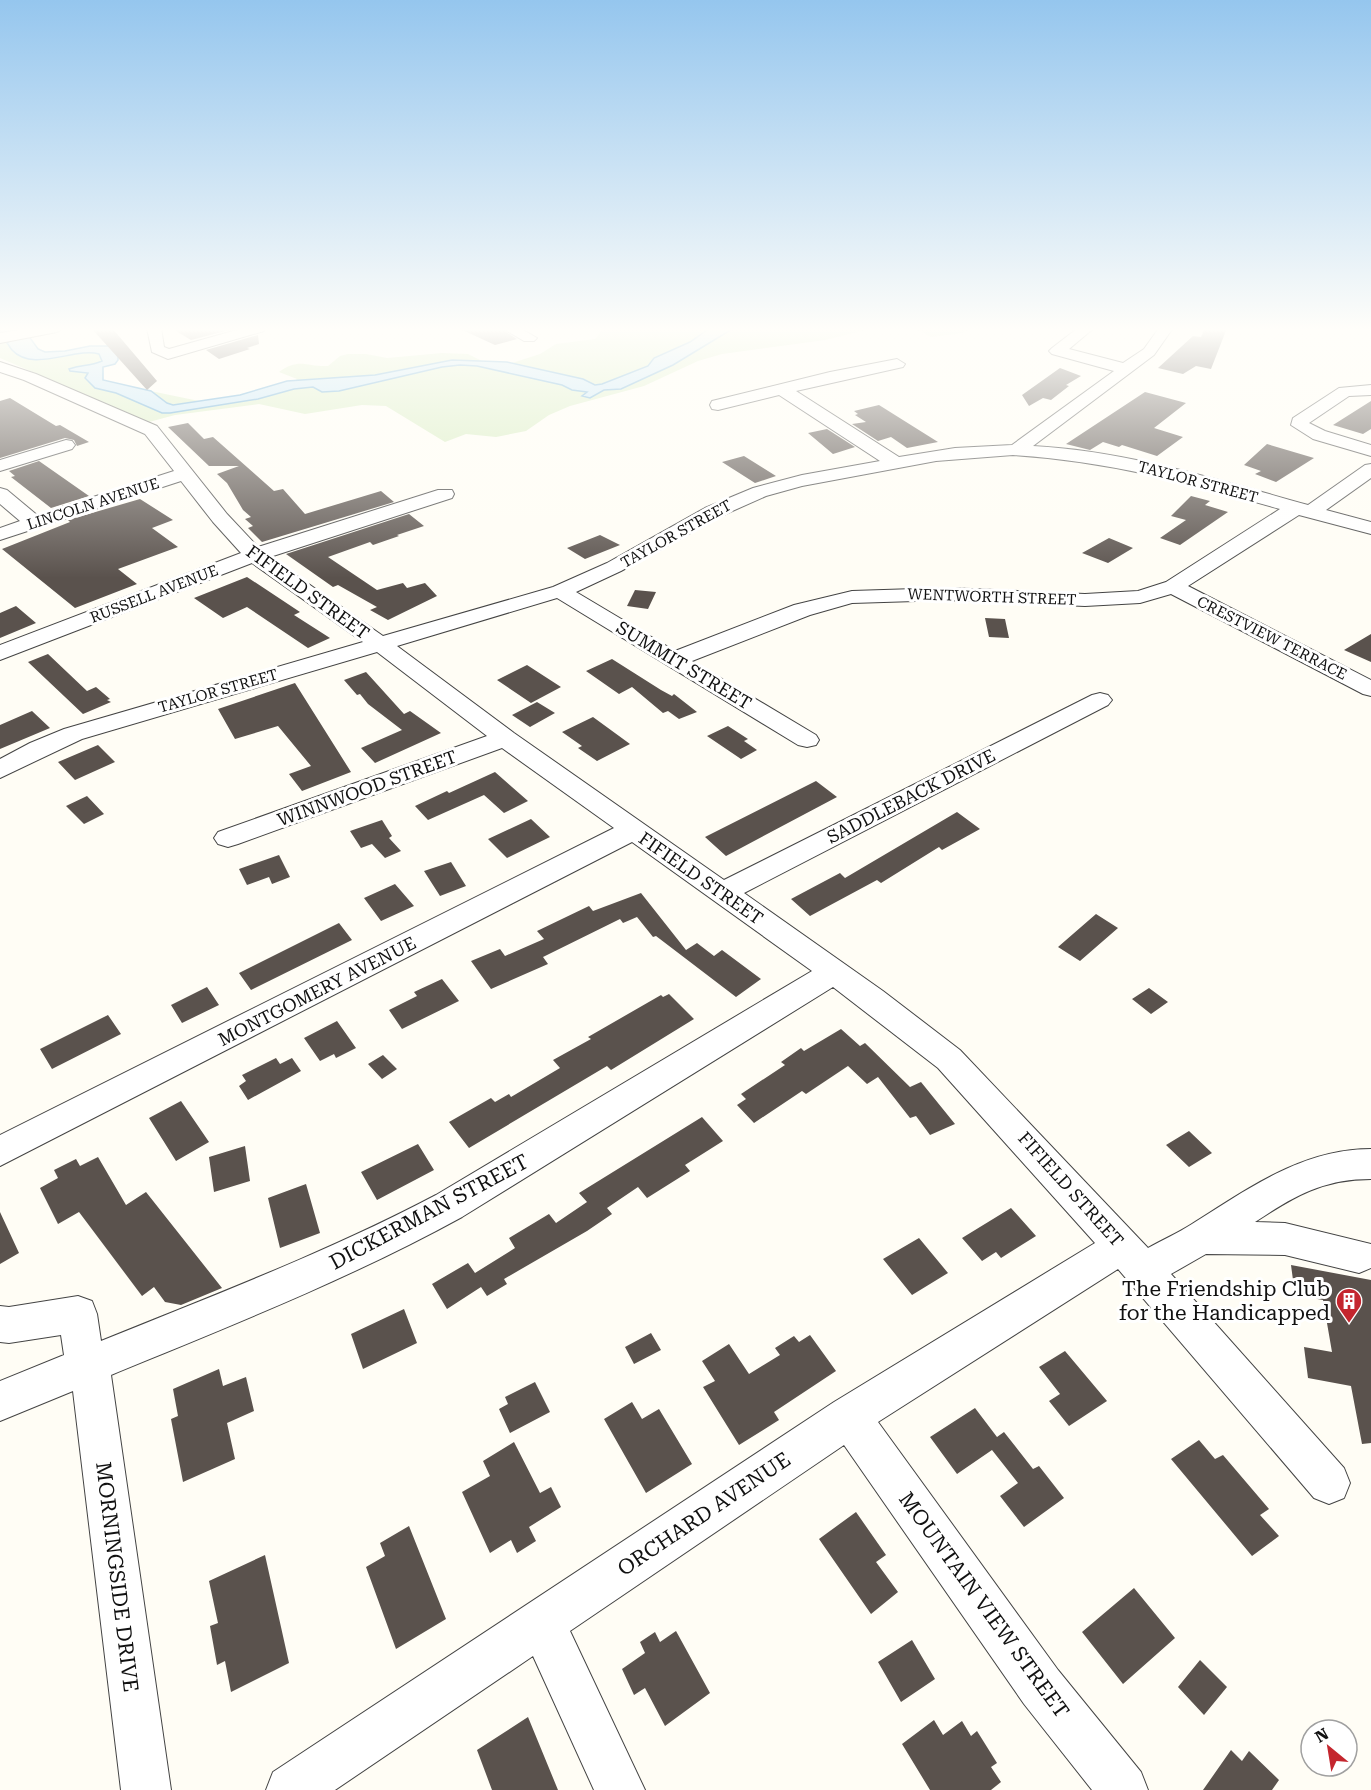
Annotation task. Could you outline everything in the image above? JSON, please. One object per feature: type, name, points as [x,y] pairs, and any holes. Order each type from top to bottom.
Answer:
[{"type":"street","name":"FIFIELD STREET","points":[[109,412],[151,430],[220,518],[255,556],[379,643],[505,738],[911,1028],[966,1075],[1133,1258],[1329,1483]]},
{"type":"street","points":[[817,412],[896,463]]},
{"type":"street","points":[[1016,450],[1068,412]]},
{"type":"street","points":[[1312,412],[1302,418],[1300,425],[1319,435],[1371,451]]},
{"type":"street","points":[[0,466],[66,445]]},
{"type":"street","name":"TAYLOR STREET","points":[[0,770],[39,748],[73,734],[560,591],[614,567],[714,511],[748,496],[785,485],[896,463],[962,452],[1016,450],[1062,453],[1128,463],[1210,483],[1371,528]]},
{"type":"street","name":"WENTWORTH STREET","points":[[675,659],[802,610],[852,597],[947,594],[1085,600],[1140,597],[1173,586],[1371,469]]},
{"type":"street","name":"LINCOLN AVENUE","points":[[0,534],[186,473]]},
{"type":"street","points":[[0,494],[34,523]]},
{"type":"street","name":"RUSSELL AVENUE","points":[[0,653],[255,556],[445,494]]},
{"type":"street","name":"CRESTVIEW TERRACE","points":[[1173,586],[1371,689]]},
{"type":"street","name":"SUMMIT STREET","points":[[560,591],[807,740]]},
{"type":"street","name":"SADDLEBACK DRIVE","points":[[721,892],[1100,700]]},
{"type":"street","name":"WINNWOOD STREET","points":[[228,838],[505,738]]},
{"type":"street","name":"MONTGOMERY AVENUE","points":[[0,1151],[633,830]]},
{"type":"street","name":"DICKERMAN STREET","points":[[0,1401],[294,1281],[389,1238],[544,1150],[833,972]]},
{"type":"street","name":"ORCHARD AVENUE","points":[[291,1790],[849,1416],[1133,1258],[1202,1238],[1308,1173],[1351,1162],[1371,1164]]},
{"type":"street","points":[[1202,1238],[1285,1239],[1359,1257]]},
{"type":"street","name":"MORNINGSIDE DRIVE","points":[[0,1324],[9,1325],[78,1314],[82,1350],[90,1364],[146,1790]]},
{"type":"street","name":"MOUNTAIN VIEW STREET","points":[[849,1416],[1041,1687],[1123,1790]]},
{"type":"street","points":[[542,1623],[620,1790]]},
{"type":"green space","points":[[125,412],[201,412],[175,415],[149,422]]},
{"type":"green space","points":[[294,412],[321,412],[305,414]]},
{"type":"green space","points":[[395,412],[557,412],[526,431],[496,437],[466,434],[445,442]]},
{"type":"building","points":[[0,412],[32,412],[89,442],[77,446],[74,440],[65,438],[0,458]]},
{"type":"building","points":[[855,412],[889,412],[938,442],[907,448],[891,437],[878,441],[852,424],[866,422],[855,415],[858,414]]},
{"type":"building","points":[[1115,412],[1175,412],[1154,428],[1183,437],[1157,456],[1122,445],[1119,447],[1103,442],[1090,450],[1066,444]]},
{"type":"building","points":[[1354,412],[1371,412],[1371,429],[1363,434],[1333,425]]},
{"type":"building","points":[[188,423],[204,439],[213,437],[274,491],[283,489],[305,514],[381,491],[394,502],[262,542],[248,528],[253,526],[245,519],[251,517],[243,510],[227,483],[217,474],[239,466],[209,466],[168,427]]},
{"type":"building","points":[[827,429],[855,447],[833,454],[808,433]]},
{"type":"building","points":[[1267,444],[1314,458],[1276,482],[1255,474],[1261,471],[1244,465]]},
{"type":"building","points":[[744,456],[776,476],[755,483],[722,462]]},
{"type":"building","points":[[39,461],[89,496],[51,508],[11,477],[15,476],[9,471]]},
{"type":"building","points":[[1191,496],[1210,501],[1205,505],[1228,512],[1180,545],[1160,538],[1186,520],[1171,516]]},
{"type":"building","points":[[140,499],[173,520],[152,528],[178,547],[118,569],[137,584],[75,608],[2,549],[70,522],[68,520]]},
{"type":"building","points":[[409,514],[424,526],[373,545],[370,542],[328,557],[377,590],[403,583],[407,588],[425,583],[437,596],[388,620],[370,610],[377,607],[338,585],[333,587],[286,554]]},
{"type":"building","points":[[600,535],[620,545],[585,559],[567,548]]},
{"type":"building","points":[[1109,538],[1133,548],[1108,563],[1082,553]]},
{"type":"building","points":[[247,577],[300,612],[294,615],[330,638],[308,648],[247,607],[223,618],[194,598]]},
{"type":"building","points":[[635,590],[656,592],[648,609],[627,606]]},
{"type":"building","points":[[16,606],[36,623],[0,638],[0,613]]},
{"type":"building","points":[[985,618],[1005,619],[1009,638],[989,637]]},
{"type":"building","points":[[1371,634],[1371,662],[1344,650]]},
{"type":"building","points":[[48,654],[87,691],[96,687],[111,702],[83,714],[28,662]]},
{"type":"building","points":[[612,659],[661,690],[672,696],[674,694],[697,712],[679,719],[668,711],[663,713],[632,687],[619,694],[586,671]]},
{"type":"building","points":[[527,665],[561,687],[531,703],[497,680]]},
{"type":"building","points":[[366,672],[404,714],[410,711],[441,733],[375,763],[361,748],[402,730],[368,704],[360,694],[357,695],[344,680]]},
{"type":"building","points":[[295,683],[351,772],[302,791],[289,774],[311,766],[278,726],[235,739],[218,709]]},
{"type":"building","points":[[537,702],[555,713],[530,727],[512,715]]},
{"type":"building","points":[[32,711],[50,728],[0,749],[0,725]]},
{"type":"building","points":[[593,717],[630,744],[597,761],[578,748],[582,746],[562,732]]},
{"type":"building","points":[[728,726],[748,739],[744,741],[757,750],[741,759],[707,736]]},
{"type":"building","points":[[98,745],[115,762],[75,780],[58,762]]},
{"type":"building","points":[[495,772],[528,801],[504,813],[484,795],[428,820],[415,806],[447,791],[449,793]]},
{"type":"building","points":[[816,781],[837,797],[726,856],[705,837]]},
{"type":"building","points":[[87,796],[104,814],[84,824],[66,806]]},
{"type":"building","points":[[957,812],[980,829],[942,850],[939,847],[881,883],[877,880],[810,916],[791,899],[840,873],[845,878]]},
{"type":"building","points":[[531,819],[550,837],[507,858],[488,839]]},
{"type":"building","points":[[382,820],[392,836],[389,838],[401,851],[385,858],[372,844],[361,848],[350,831]]},
{"type":"building","points":[[279,855],[290,877],[272,884],[269,877],[247,885],[239,869]]},
{"type":"building","points":[[451,862],[466,886],[440,896],[424,871]]},
{"type":"building","points":[[395,884],[414,906],[381,921],[364,898]]},
{"type":"building","points":[[641,893],[686,950],[697,943],[714,956],[722,950],[761,979],[736,997],[656,936],[653,937],[637,917],[623,923],[620,919],[543,957],[548,964],[491,989],[471,961],[500,949],[505,956],[544,939],[537,931],[589,906],[593,911]]},
{"type":"building","points":[[1096,914],[1118,928],[1080,961],[1058,947]]},
{"type":"building","points":[[339,923],[352,940],[251,990],[239,973]]},
{"type":"building","points":[[442,979],[459,1001],[402,1029],[389,1010],[417,996],[414,992]]},
{"type":"building","points":[[207,987],[219,1005],[182,1023],[171,1005]]},
{"type":"building","points":[[1149,988],[1168,1002],[1151,1014],[1132,999]]},
{"type":"building","points":[[669,994],[694,1019],[611,1070],[607,1066],[469,1148],[449,1122],[491,1098],[495,1102],[509,1094],[511,1097],[560,1068],[553,1060],[591,1039],[588,1037],[661,995],[663,997]]},
{"type":"building","points":[[108,1015],[121,1034],[52,1069],[40,1049]]},
{"type":"building","points":[[337,1021],[356,1048],[336,1058],[334,1054],[320,1061],[304,1038]]},
{"type":"building","points":[[841,1029],[860,1046],[865,1043],[910,1087],[921,1082],[955,1124],[930,1135],[916,1116],[910,1118],[878,1077],[867,1084],[848,1066],[806,1094],[802,1091],[754,1123],[737,1105],[746,1099],[741,1094],[785,1065],[781,1062],[801,1048],[804,1051]]},
{"type":"building","points":[[383,1055],[397,1069],[382,1079],[368,1064]]},
{"type":"building","points":[[276,1058],[280,1064],[292,1058],[301,1071],[248,1100],[239,1086],[246,1081],[242,1075]]},
{"type":"building","points":[[181,1101],[209,1142],[176,1161],[149,1118]]},
{"type":"building","points":[[702,1117],[723,1141],[685,1165],[690,1171],[647,1198],[638,1187],[607,1208],[612,1214],[504,1279],[507,1284],[487,1296],[481,1287],[447,1309],[432,1284],[468,1263],[475,1273],[515,1248],[509,1238],[549,1214],[556,1223],[587,1202],[579,1193]]},
{"type":"building","points":[[1189,1131],[1212,1153],[1189,1167],[1166,1145]]},
{"type":"building","points":[[418,1144],[434,1170],[377,1200],[361,1172]]},
{"type":"building","points":[[245,1146],[250,1181],[214,1192],[209,1157]]},
{"type":"building","points":[[98,1157],[126,1205],[146,1192],[222,1288],[181,1305],[165,1302],[154,1287],[142,1296],[79,1212],[58,1224],[40,1188],[58,1178],[54,1170],[76,1159],[80,1166]]},
{"type":"building","points":[[306,1184],[320,1233],[280,1248],[268,1198]]},
{"type":"building","points":[[1011,1208],[1036,1236],[1001,1258],[996,1252],[982,1261],[962,1238]]},
{"type":"building","points":[[0,1212],[19,1253],[0,1264]]},
{"type":"building","points":[[919,1238],[948,1273],[912,1295],[883,1259]]},
{"type":"building","name":"The Friendship Club for the Handicapped","points":[[1291,1265],[1371,1280],[1371,1443],[1362,1444],[1351,1386],[1308,1378],[1304,1347],[1332,1352],[1323,1300],[1295,1295]]},
{"type":"building","points":[[404,1309],[417,1343],[363,1369],[351,1334]]},
{"type":"building","points":[[651,1333],[661,1350],[634,1364],[625,1347]]},
{"type":"building","points":[[810,1335],[836,1371],[774,1412],[779,1420],[739,1445],[703,1387],[715,1381],[702,1361],[729,1344],[749,1374],[780,1355],[775,1348],[794,1336],[799,1342]]},
{"type":"building","points":[[1065,1351],[1107,1401],[1069,1426],[1049,1401],[1060,1394],[1039,1367]]},
{"type":"building","points":[[219,1369],[223,1386],[246,1377],[254,1411],[227,1423],[235,1459],[183,1482],[171,1419],[178,1416],[173,1389]]},
{"type":"building","points":[[535,1382],[550,1412],[510,1433],[499,1409],[508,1404],[505,1397]]},
{"type":"building","points":[[632,1402],[642,1419],[659,1409],[692,1464],[646,1493],[604,1419]]},
{"type":"building","points":[[975,1408],[997,1437],[1004,1432],[1033,1469],[1039,1466],[1064,1498],[1024,1527],[1000,1496],[1018,1483],[992,1450],[957,1474],[930,1437]]},
{"type":"building","points":[[1199,1440],[1215,1459],[1223,1455],[1269,1509],[1260,1515],[1279,1536],[1252,1556],[1171,1459]]},
{"type":"building","points":[[514,1442],[540,1493],[551,1487],[561,1507],[529,1527],[536,1541],[517,1553],[511,1540],[490,1553],[462,1492],[490,1476],[483,1461]]},
{"type":"building","points":[[856,1512],[886,1555],[876,1562],[898,1592],[871,1614],[819,1539]]},
{"type":"building","points":[[409,1526],[446,1619],[396,1649],[366,1567],[385,1556],[380,1543]]},
{"type":"building","points":[[265,1555],[289,1663],[231,1692],[225,1661],[217,1665],[210,1626],[218,1623],[209,1581]]},
{"type":"building","points":[[1134,1588],[1175,1638],[1123,1684],[1082,1632]]},
{"type":"building","points":[[676,1631],[710,1693],[665,1726],[645,1688],[634,1695],[622,1669],[645,1653],[640,1642],[655,1632],[660,1642]]},
{"type":"building","points":[[912,1640],[935,1679],[901,1702],[878,1662]]},
{"type":"building","points":[[1200,1660],[1227,1687],[1204,1715],[1178,1687]]},
{"type":"building","points":[[528,1717],[558,1790],[492,1790],[477,1750]]},
{"type":"building","points":[[934,1720],[943,1735],[962,1721],[971,1736],[977,1731],[997,1763],[991,1767],[1001,1782],[991,1790],[930,1790],[902,1744]]},
{"type":"building","points":[[1231,1750],[1242,1761],[1249,1751],[1279,1780],[1272,1790],[1203,1790]]},
{"type":"place","name":"The Friendship Club for the Handicapped","points":[[1349,1324]]}]
